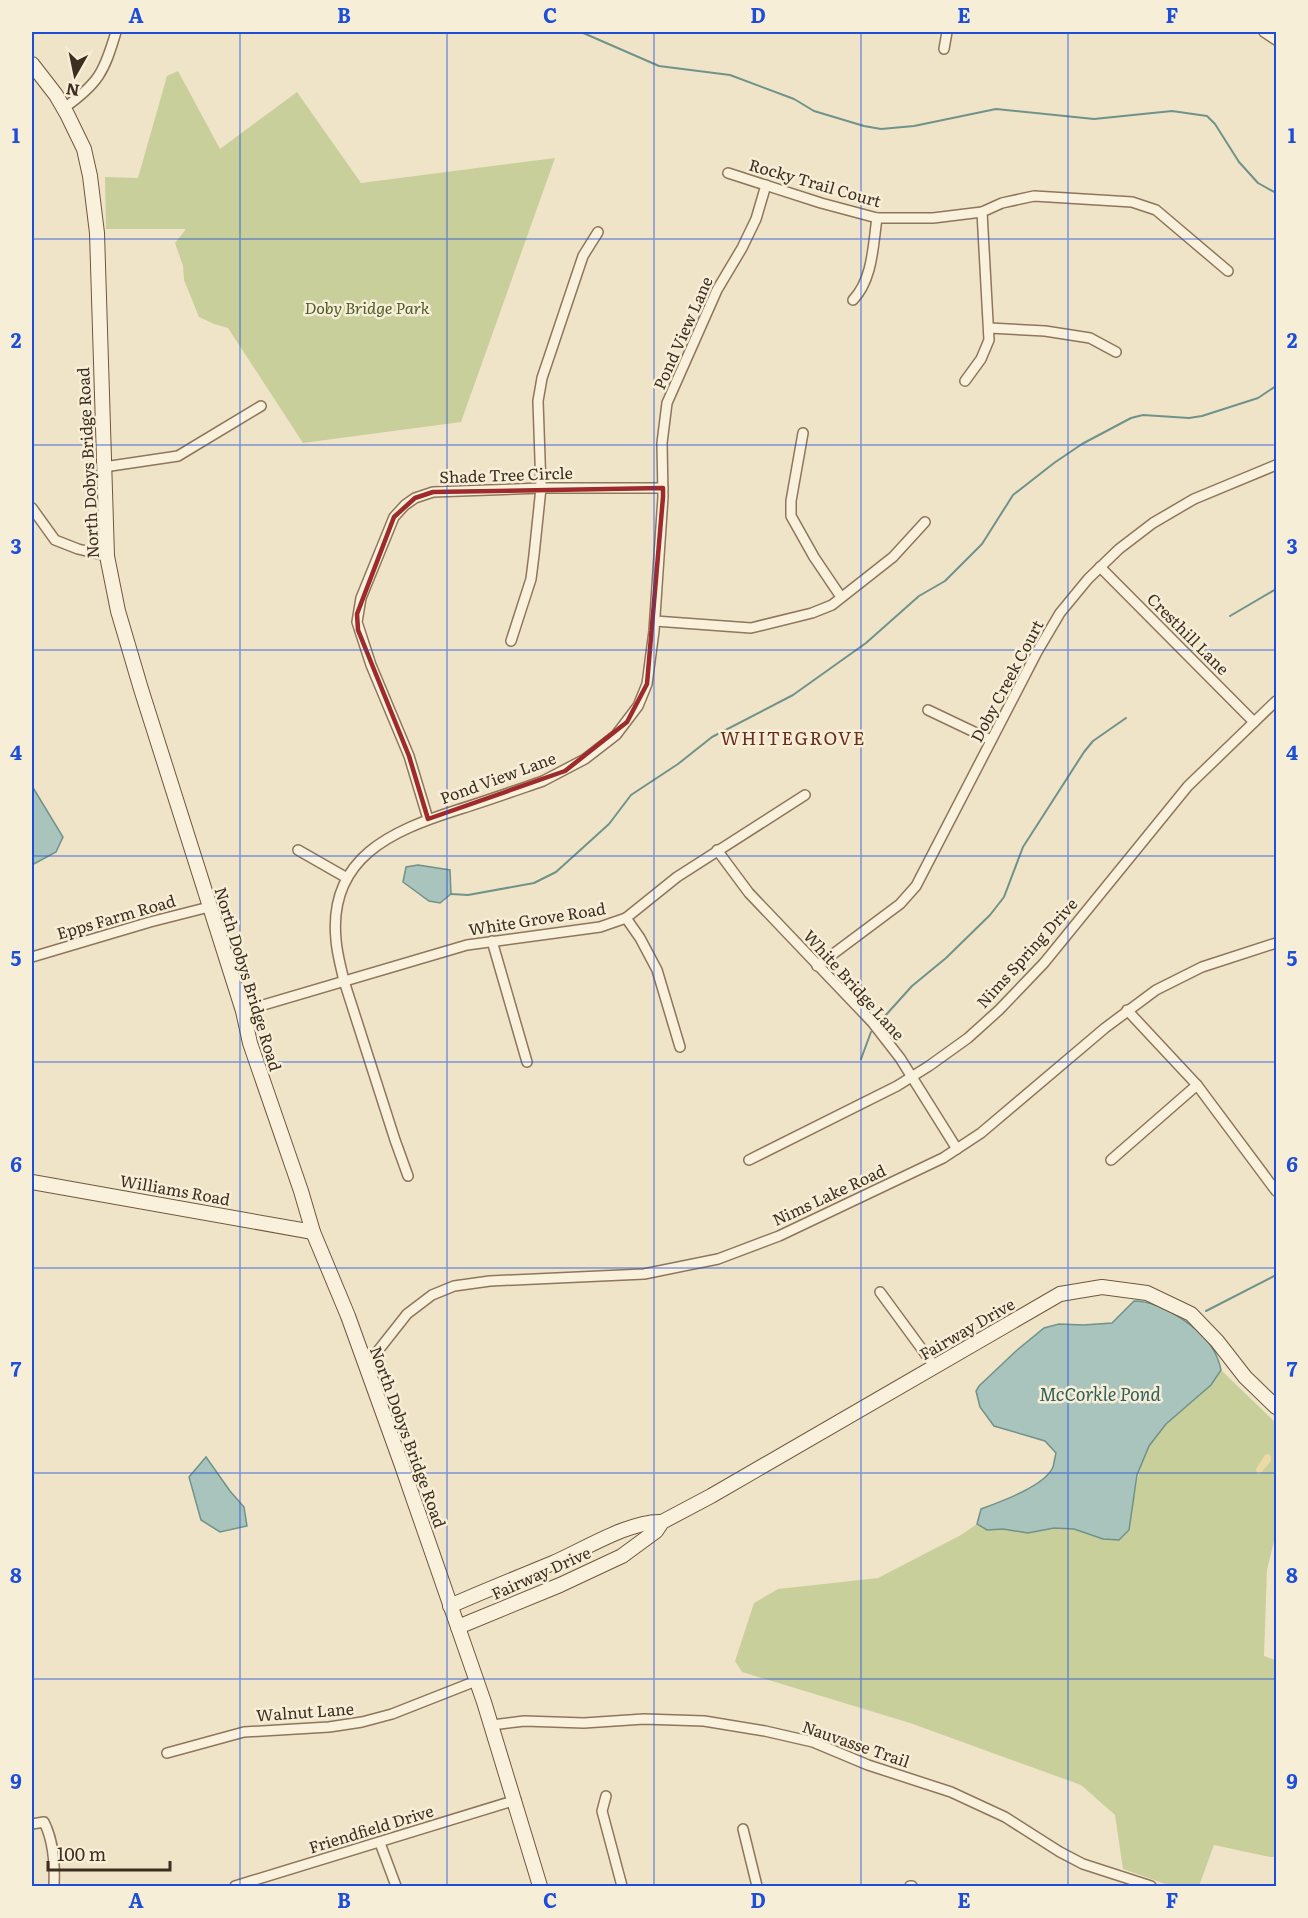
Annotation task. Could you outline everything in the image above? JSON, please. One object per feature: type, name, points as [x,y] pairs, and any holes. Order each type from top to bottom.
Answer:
[{"type":"street","points":[[64,108],[81,96],[100,77],[108,61],[116,32]]},
{"type":"street","points":[[944,49],[947,32]]},
{"type":"street","points":[[1264,32],[1276,40]]},
{"type":"street","name":"North Dobys Bridge Road","points":[[32,64],[64,108],[84,149],[94,197],[107,556],[118,611],[243,1011],[249,1043],[302,1191],[313,1232],[348,1316],[492,1725],[540,1887]]},
{"type":"street","name":"Rocky Trail Court","points":[[728,173],[821,203],[877,218],[933,218],[982,212],[1002,203],[1034,196],[1132,202],[1156,210],[1228,271]]},
{"type":"street","name":"Pond View Lane","points":[[408,1176],[394,1140],[338,955],[335,926],[337,907],[347,878],[366,853],[402,830],[428,819],[543,781],[565,771],[616,735],[638,706],[647,684],[655,621],[663,488],[662,443],[667,403],[717,290],[756,219],[766,185]]},
{"type":"street","points":[[965,381],[981,359],[989,340],[982,212]]},
{"type":"street","points":[[853,300],[861,291],[872,259],[877,218]]},
{"type":"street","points":[[512,641],[531,579],[541,488],[538,401],[542,378],[583,256],[598,232]]},
{"type":"street","points":[[989,328],[1045,331],[1090,338],[1116,352]]},
{"type":"street","points":[[104,467],[178,456],[261,406]]},
{"type":"street","points":[[803,433],[791,501],[791,516],[813,557],[841,597]]},
{"type":"street","name":"Doby Creek Court","points":[[817,966],[900,904],[916,886],[1037,652],[1060,614],[1088,579],[1119,549],[1153,523],[1194,499],[1276,465]]},
{"type":"street","name":"Shade Tree Circle","points":[[428,819],[409,756],[358,630],[357,614],[361,598],[394,518],[405,505],[415,498],[433,492],[541,488],[663,488]]},
{"type":"street","points":[[32,508],[55,540],[78,549],[107,556]]},
{"type":"street","points":[[655,621],[751,628],[812,613],[832,605],[894,557],[925,522]]},
{"type":"street","name":"Cresthill Lane","points":[[1100,567],[1254,722]]},
{"type":"street","name":"Nims Spring Drive","points":[[749,1160],[897,1086],[968,1038],[999,1010],[1044,963],[1188,786],[1276,702]]},
{"type":"street","points":[[928,710],[991,740]]},
{"type":"street","name":"White Grove Road","points":[[243,1011],[467,945],[600,927],[626,918],[677,877],[805,795]]},
{"type":"street","points":[[298,849],[347,878]]},
{"type":"street","name":"White Bridge Lane","points":[[717,850],[749,892],[872,1022],[900,1058],[957,1149]]},
{"type":"street","name":"Epps Farm Road","points":[[32,957],[209,907]]},
{"type":"street","points":[[626,918],[657,970],[680,1047]]},
{"type":"street","points":[[492,941],[527,1062]]},
{"type":"street","name":"Nims Lake Road","points":[[368,1373],[377,1352],[407,1314],[432,1296],[454,1286],[490,1281],[644,1274],[718,1259],[779,1236],[943,1158],[957,1149],[1005,1113],[1127,1010],[1156,990],[1202,967],[1276,943]]},
{"type":"street","points":[[1127,1010],[1197,1085],[1276,1191]]},
{"type":"street","points":[[1111,1160],[1197,1085]]},
{"type":"street","name":"Williams Road","points":[[32,1182],[313,1232]]},
{"type":"street","name":"Fairway Drive","points":[[458,1627],[560,1585],[622,1556],[656,1532],[662,1522],[1060,1294],[1102,1287],[1147,1293],[1191,1314],[1217,1341],[1245,1377],[1276,1407]]},
{"type":"street","points":[[880,1292],[935,1367]]},
{"type":"street","name":"Fairway Drive","points":[[450,1606],[616,1534],[650,1521],[662,1522]]},
{"type":"street","name":"Walnut Lane","points":[[167,1753],[244,1732],[329,1727],[362,1722],[392,1714],[476,1681]]},
{"type":"street","name":"Nauvasse Trail","points":[[492,1725],[524,1720],[584,1723],[644,1719],[704,1721],[813,1742],[868,1765],[951,1792],[1005,1817],[1083,1864],[1151,1887]]},
{"type":"street","points":[[606,1796],[602,1811],[622,1887]]},
{"type":"street","name":"Friendfield Drive","points":[[235,1887],[516,1800]]},
{"type":"street","points":[[32,1824],[44,1822],[50,1835],[55,1871],[54,1887]]},
{"type":"street","points":[[743,1829],[757,1887]]},
{"type":"street","points":[[380,1843],[396,1887]]},
{"type":"highlighted area","points":[[663,488],[663,497],[647,684],[627,722],[565,771],[428,819],[409,756],[358,630],[357,614],[394,517],[415,498],[433,492]]},
{"type":"green space","name":"Doby Bridge Park","points":[[178,71],[220,149],[297,92],[361,183],[555,158],[461,422],[303,443],[228,328],[199,317],[184,280],[183,266],[175,243],[186,229],[106,229],[105,177],[138,178],[167,76]]},
{"type":"green space","points":[[1221,1370],[1276,1423],[1276,1533],[1267,1570],[1264,1656],[1276,1660],[1276,1857],[1214,1845],[1199,1886],[1171,1886],[1123,1869],[1115,1815],[1081,1785],[910,1723],[742,1672],[735,1661],[754,1603],[778,1589],[878,1578],[961,1535],[977,1524],[987,1530],[1003,1529],[1028,1533],[1054,1528],[1074,1529],[1103,1539],[1129,1530],[1139,1472],[1150,1445],[1167,1422],[1203,1391]]},
{"type":"sand","points":[[1269,1454],[1271,1461],[1260,1474],[1257,1474],[1256,1469],[1265,1455]]},
{"type":"water","points":[[32,786],[63,837],[56,852],[32,865]]},
{"type":"water","points":[[418,865],[450,870],[451,894],[440,903],[429,901],[403,882],[406,867]]},
{"type":"water","name":"McCorkle Pond","points":[[1134,1301],[1157,1306],[1193,1327],[1211,1347],[1221,1370],[1211,1385],[1166,1424],[1149,1446],[1137,1475],[1129,1530],[1119,1540],[1103,1539],[1074,1529],[1054,1528],[1028,1533],[1003,1529],[987,1530],[977,1524],[981,1509],[1041,1481],[1053,1467],[1056,1453],[1045,1441],[994,1426],[980,1407],[976,1391],[979,1386],[1044,1328],[1059,1324],[1112,1323]]},
{"type":"water","points":[[206,1457],[244,1507],[247,1526],[220,1532],[201,1520],[189,1477]]},
{"type":"waterway","points":[[581,32],[659,66],[730,75],[794,99],[814,111],[881,129],[914,126],[996,109],[1094,119],[1172,111],[1207,116],[1215,124],[1239,162],[1258,183],[1276,193]]},
{"type":"waterway","points":[[451,894],[468,895],[534,883],[556,872],[609,824],[631,795],[678,764],[712,737],[793,695],[866,643],[919,596],[945,581],[982,544],[1013,495],[1082,444],[1131,418],[1143,415],[1189,418],[1202,416],[1258,398],[1276,386]]},
{"type":"waterway","points":[[1230,616],[1276,589]]},
{"type":"waterway","points":[[885,1016],[912,986],[946,958],[990,915],[1004,897],[1023,847],[1084,752],[1093,741],[1126,718]]},
{"type":"waterway","points":[[861,1059],[871,1032]]},
{"type":"waterway","points":[[1206,1311],[1276,1275]]},
{"type":"district","name":"WHITEGROVE","points":[[793,739]]}]
